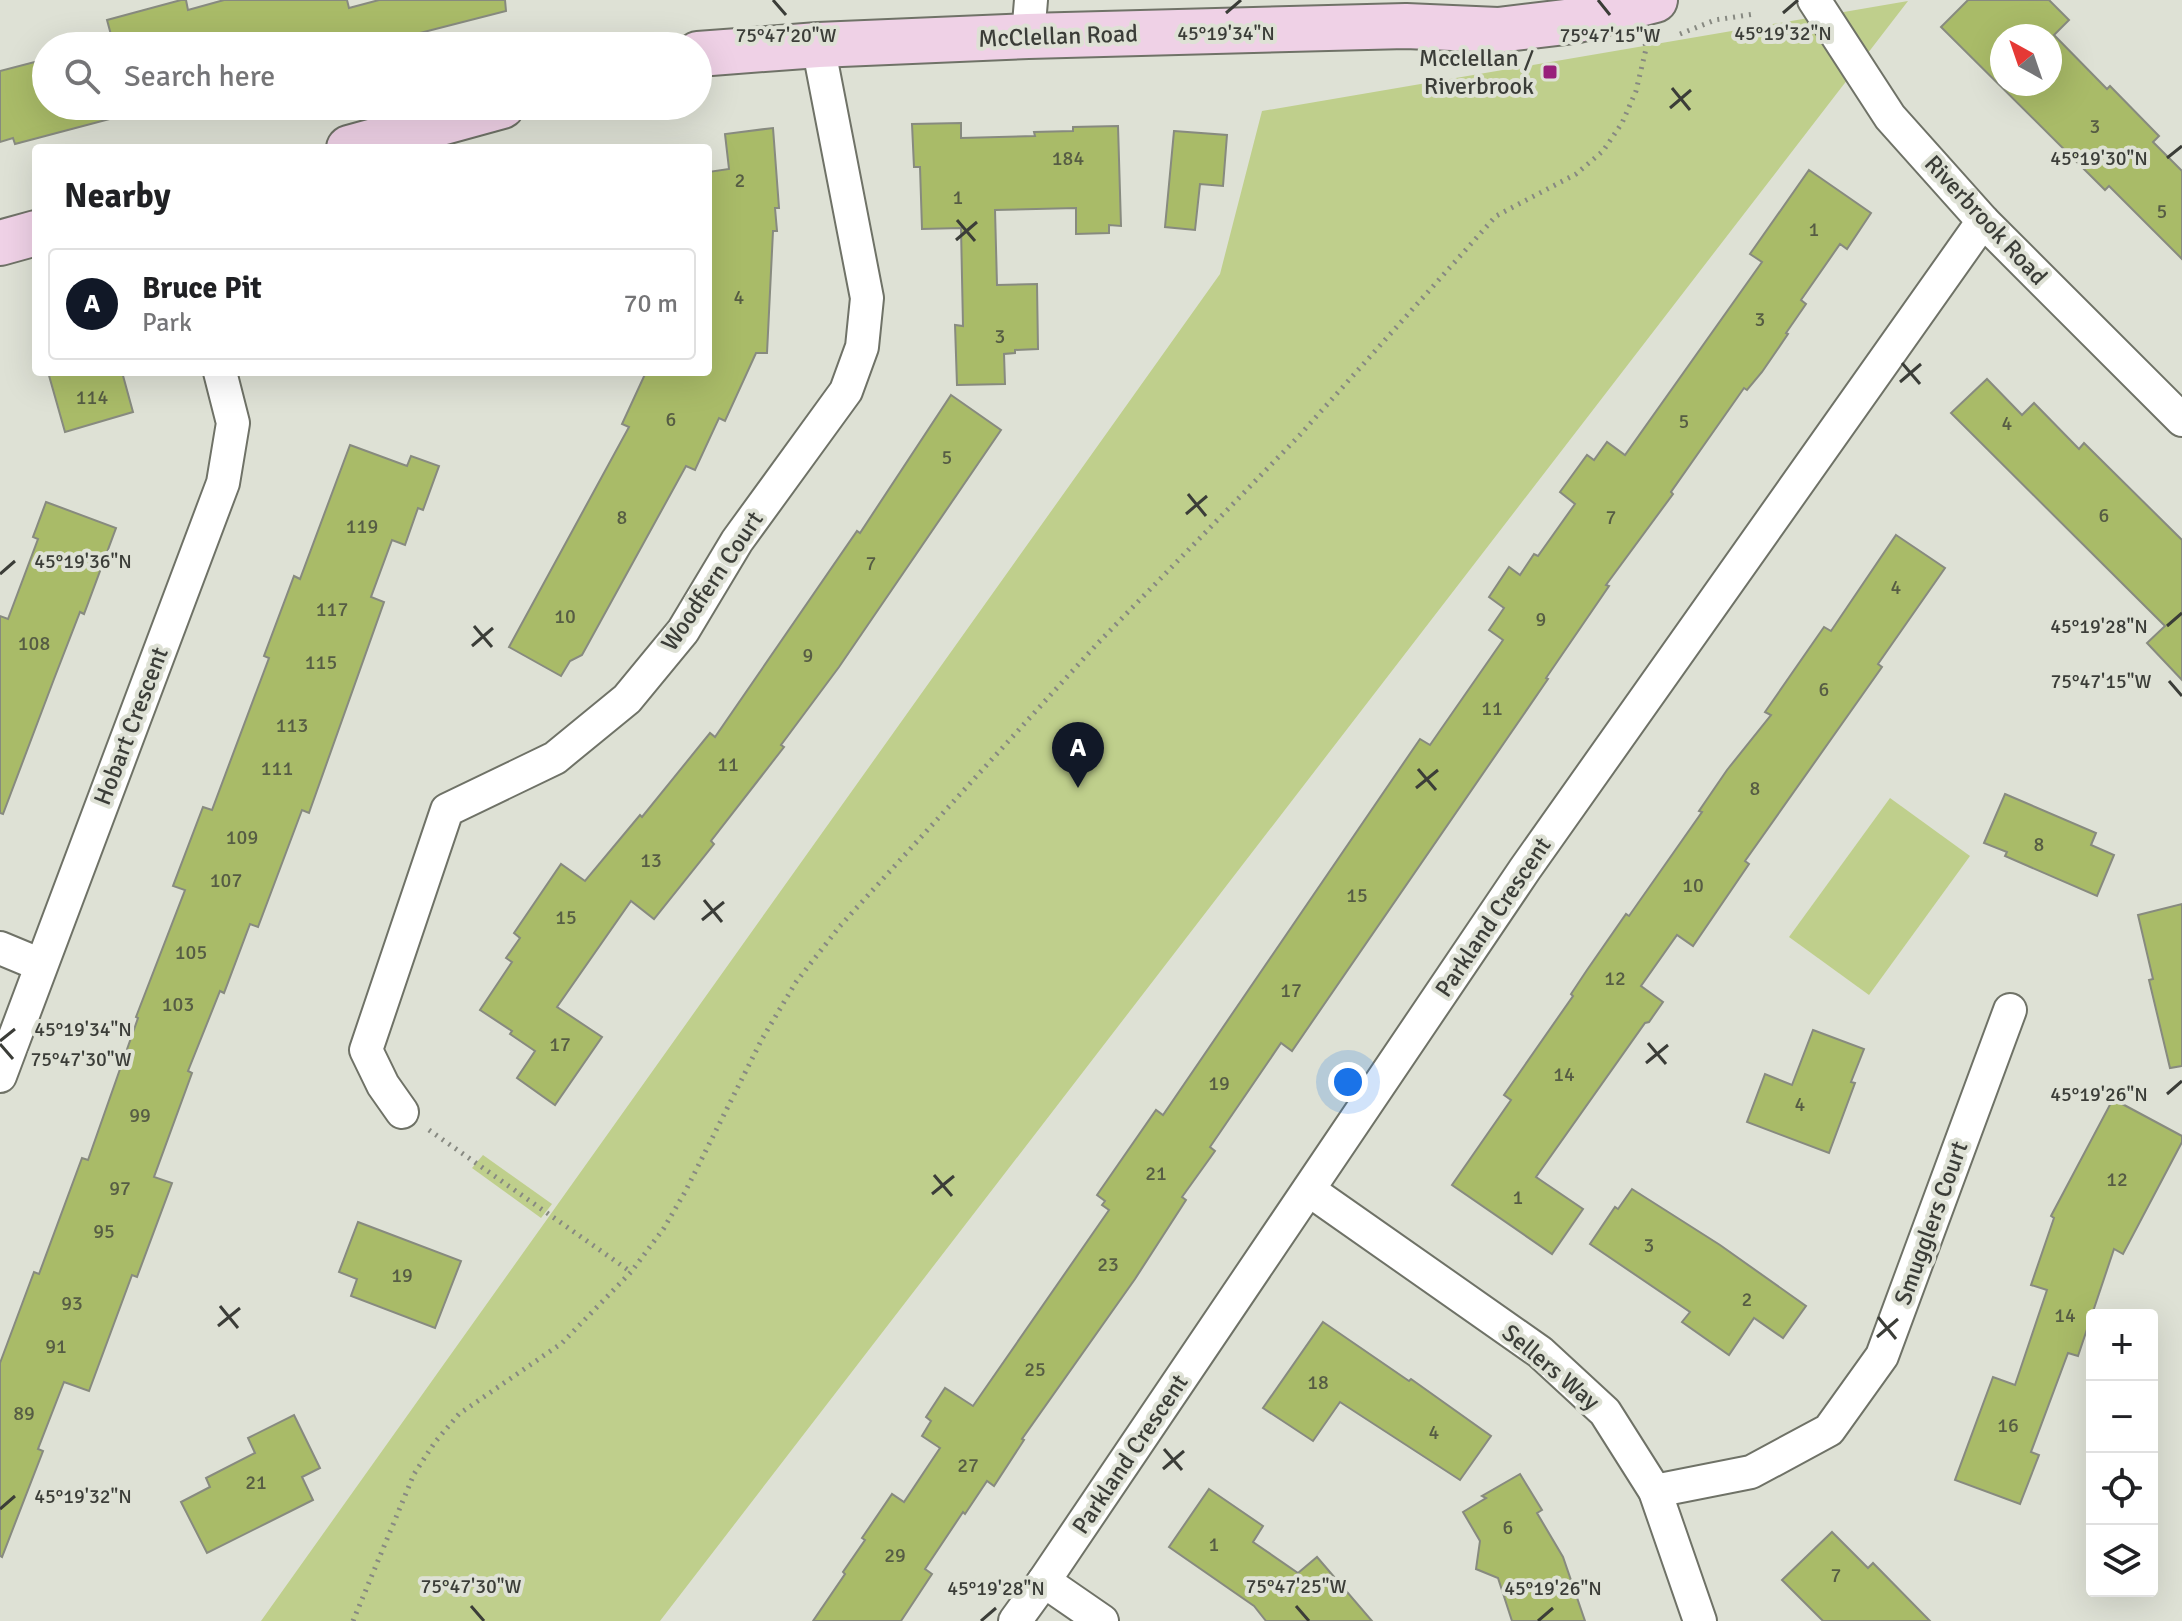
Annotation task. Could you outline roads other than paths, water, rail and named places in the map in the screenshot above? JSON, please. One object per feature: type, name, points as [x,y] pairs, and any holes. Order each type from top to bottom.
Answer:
[{"type":"street","name":"Riverbrook Road","points":[[1814,0],[1890,117],[1983,221],[2182,420]]},
{"type":"street","name":"McClellan Road","points":[[712,53],[818,45],[1030,18],[1498,30],[1655,14]]},
{"type":"street","name":"Woodfern Court","points":[[402,1112],[383,1085],[366,1050],[447,810],[555,758],[627,699],[683,631],[737,541],[846,391],[862,347],[867,298],[818,45]]},
{"type":"street","points":[[364,144],[451,120]]},
{"type":"street","name":"Parkland Crescent","points":[[1015,1621],[1525,869],[1983,221]]},
{"type":"street","points":[[0,243],[32,234]]},
{"type":"street","name":"Hobart Crescent","points":[[0,1076],[223,483],[233,423],[221,376]]},
{"type":"street","points":[[0,948],[41,965]]},
{"type":"street","name":"Smugglers Court","points":[[1655,1491],[1751,1472],[1829,1430],[1882,1356],[2010,1010]]},
{"type":"street","name":"Sellers Way","points":[[1309,1190],[1540,1352],[1605,1412],[1655,1491],[1700,1621]]},
{"type":"street","points":[[1044,1581],[1102,1621]]},
{"type":"place","name":"Mcclellan / Riverbrook","points":[[1550,72]]},
{"type":"place","name":"Bruce Pit","points":[[1078,788]]}]
